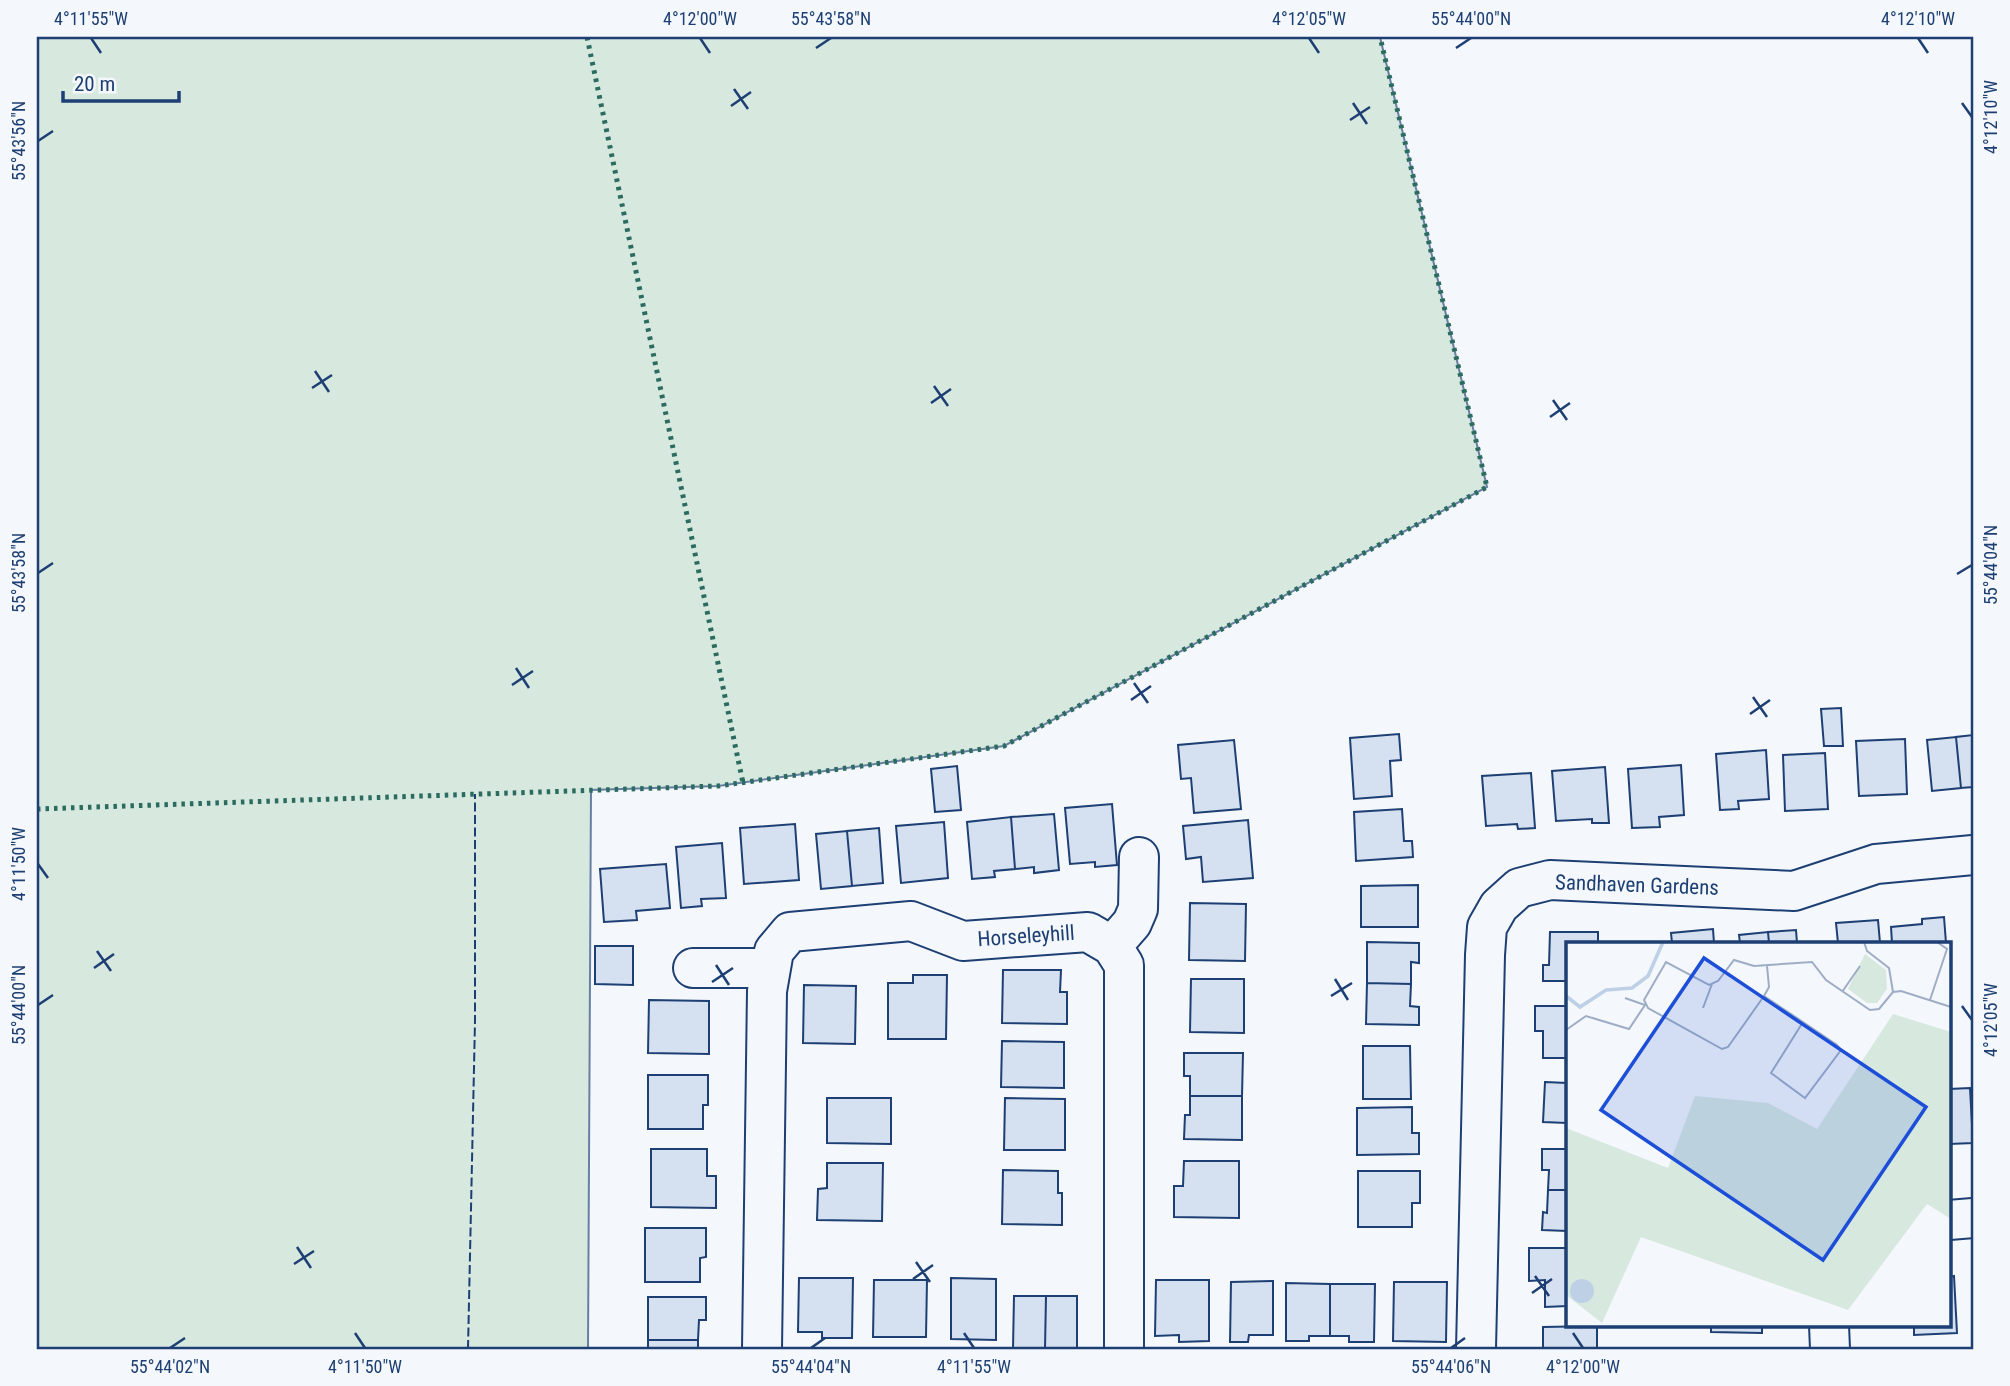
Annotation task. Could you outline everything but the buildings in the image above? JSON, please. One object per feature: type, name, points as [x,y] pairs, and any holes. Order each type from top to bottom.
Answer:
[{"type":"street","name":"Sandhaven Gardens","points":[[1476,1349],[1485,955],[1487,927],[1499,906],[1519,888],[1550,880],[1794,891],[1876,864],[1973,855]]},
{"type":"street","points":[[1124,1349],[1124,965],[1112,946],[1132,923],[1138,909],[1139,857]]},
{"type":"street","name":"Horseleyhill","points":[[762,1349],[767,991],[774,951],[790,932],[911,920],[963,941],[1088,932],[1112,946]]},
{"type":"street","points":[[693,968],[771,968]]},
{"type":"street","points":[[1951,1220],[1973,1218]]},
{"type":"street","points":[[1829,1326],[1830,1349]]},
{"type":"shaded area","points":[[37,37],[1380,37],[1487,487],[1004,746],[718,786],[591,790],[588,1349],[37,1349]]},
{"type":"hedge","points":[[587,37],[743,783]]},
{"type":"hedge","points":[[37,809],[718,786],[1004,746],[1487,487],[1380,37]]},
{"type":"fence","points":[[468,1349],[475,1021],[475,794]]}]
